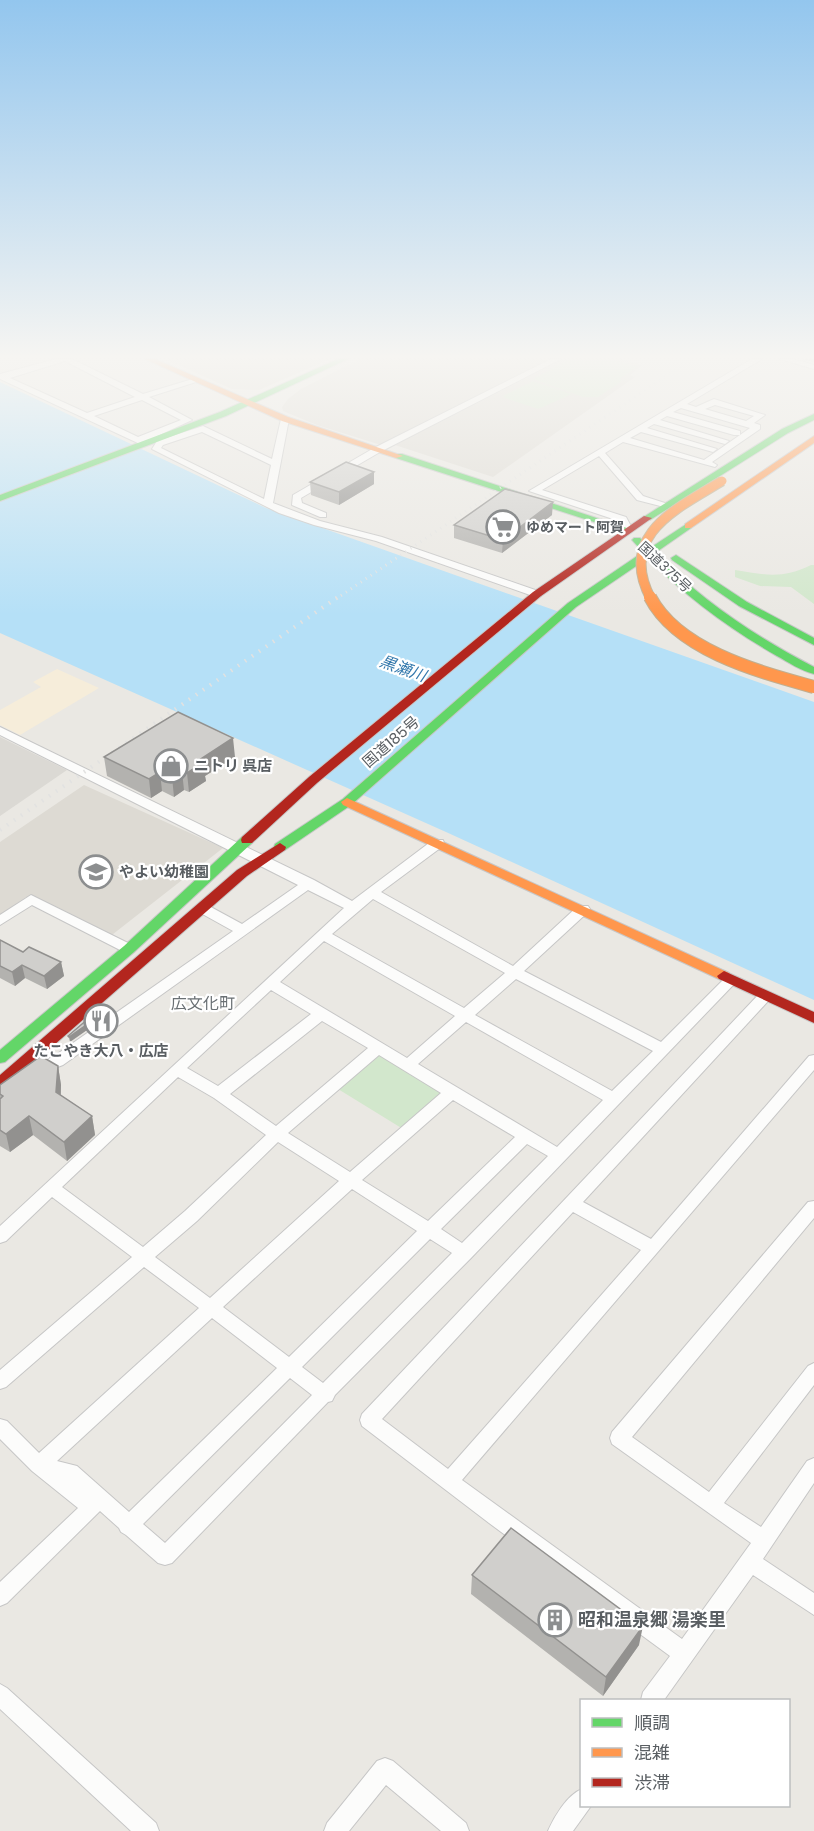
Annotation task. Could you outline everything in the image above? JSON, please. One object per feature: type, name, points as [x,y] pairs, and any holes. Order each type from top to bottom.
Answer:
[{"type":"main road","points":[[361,444],[628,530]]},
{"type":"main road","name":"国道185号","points":[[0,1058],[129,949],[313,780],[534,596],[665,506],[725,478],[768,444]]},
{"type":"main road","points":[[778,444],[675,512],[650,534],[641,552],[639,564],[644,587],[658,610],[704,646],[750,667],[814,685]]},
{"type":"main road","points":[[787,444],[725,478],[664,532],[654,548],[650,563],[654,585],[670,608],[711,640],[781,669],[814,679]]},
{"type":"main road","name":"国道185号","points":[[0,1083],[260,860],[349,800],[572,605],[806,444]]},
{"type":"main road","points":[[0,498],[145,445]]},
{"type":"main road","name":"国道375号","points":[[628,530],[662,544],[676,558]]},
{"type":"main road","name":"国道375号","points":[[628,530],[648,553],[721,617]]},
{"type":"main road","points":[[676,558],[705,581],[745,607],[814,642]]},
{"type":"main road","points":[[676,558],[744,620],[782,645],[814,661]]},
{"type":"main road","points":[[721,617],[773,659],[814,685]]},
{"type":"main road","points":[[721,617],[771,651],[814,671]]},
{"type":"main road","points":[[349,800],[814,1018]]},
{"type":"street","points":[[145,445],[149,444]]},
{"type":"street","points":[[235,444],[276,464]]},
{"type":"street","points":[[268,503],[280,444]]},
{"type":"street","points":[[379,539],[367,530],[297,505],[296,498],[388,444]]},
{"type":"street","points":[[613,444],[534,490],[623,519],[628,530]]},
{"type":"street","points":[[641,444],[705,463],[725,478]]},
{"type":"street","points":[[678,455],[692,444]]},
{"type":"street","points":[[695,444],[713,449]]},
{"type":"street","points":[[705,463],[732,444]]},
{"type":"street","points":[[145,445],[282,511],[317,523],[379,539],[534,596]]},
{"type":"street","points":[[600,452],[640,498],[665,506]]},
{"type":"street","points":[[0,730],[353,907]]},
{"type":"street","points":[[0,1236],[353,907],[438,843]]},
{"type":"street","points":[[19,1067],[37,1070],[58,1061],[309,884]]},
{"type":"street","points":[[371,892],[514,972],[662,1048]]},
{"type":"street","points":[[0,921],[31,899],[129,949]]},
{"type":"street","points":[[202,908],[244,931]]},
{"type":"street","points":[[409,1064],[583,909]]},
{"type":"street","points":[[323,935],[613,1099]]},
{"type":"street","points":[[39,1465],[70,1472],[128,1526],[165,1556],[326,1395],[662,1048],[731,980]]},
{"type":"street","points":[[270,983],[558,1155]]},
{"type":"street","points":[[684,1653],[496,1517],[369,1420],[765,996]]},
{"type":"street","points":[[219,1094],[321,1014]]},
{"type":"street","points":[[0,1381],[191,1216],[277,1134],[379,1047]]},
{"type":"street","points":[[450,1480],[814,1060]]},
{"type":"street","points":[[177,1069],[465,1253]]},
{"type":"street","points":[[39,1465],[452,1092]]},
{"type":"street","points":[[128,1526],[525,1136]]},
{"type":"street","points":[[51,1187],[326,1395]]},
{"type":"street","points":[[571,1203],[653,1248]]},
{"type":"street","points":[[763,1540],[619,1438],[814,1207]]},
{"type":"street","points":[[711,1505],[814,1371]]},
{"type":"street","points":[[0,1427],[39,1465],[92,1508],[0,1596]]},
{"type":"street","points":[[652,1699],[751,1562],[763,1540],[814,1467]]},
{"type":"street","points":[[751,1562],[814,1605]]},
{"type":"street","points":[[0,1695],[148,1831]]},
{"type":"street","points":[[335,1831],[385,1769],[458,1831]]},
{"type":"street","points":[[559,1831],[580,1803]]},
{"type":"shaded area","points":[[396,444],[539,444],[493,477]]},
{"type":"shaded area","points":[[57,669],[99,688],[20,735],[0,725],[0,710],[41,687],[33,682]]},
{"type":"shaded area","points":[[0,737],[67,770],[0,816]]},
{"type":"shaded area","name":"やよい幼稚園","points":[[84,785],[223,848],[108,938],[26,897],[0,915],[0,842]]},
{"type":"green space","points":[[814,565],[814,604],[791,587],[760,586],[735,577],[735,570],[783,574]]},
{"type":"green space","points":[[383,1055],[440,1089],[441,1095],[403,1129],[338,1089],[375,1056]]},
{"type":"water","name":"黒瀬川","points":[[0,444],[132,444],[266,508],[814,702],[814,1000],[446,832],[0,633]]},
{"type":"building","points":[[346,462],[374,472],[339,492],[310,482]]},
{"type":"building","points":[[505,489],[553,502],[503,540],[454,525]]},
{"type":"building","points":[[178,712],[233,738],[199,760],[204,762],[187,773],[182,771],[172,777],[160,772],[149,779],[104,757]]},
{"type":"building","points":[[0,940],[23,952],[29,947],[61,962],[44,976],[22,965],[12,972],[0,966]]},
{"type":"building","points":[[103,1006],[109,1009],[68,1036]]},
{"type":"building","points":[[41,1056],[58,1066],[56,1092],[92,1116],[64,1142],[29,1116],[6,1134],[0,1130],[0,1099],[3,1096],[0,1094],[0,1085]]},
{"type":"building","name":"昭和温泉郷 湯楽里","points":[[511,1528],[643,1626],[606,1677],[472,1575]]},
{"type":"railway","points":[[336,599],[565,444]]},
{"type":"railway","points":[[0,830],[338,597]]},
{"type":"traffic: fast","points":[[0,498],[142,444]]},
{"type":"traffic: fast","points":[[647,518],[764,444]]},
{"type":"traffic: fast","points":[[399,456],[628,530]]},
{"type":"traffic: fast","points":[[280,847],[347,802],[572,605],[688,526]]},
{"type":"traffic: fast","points":[[637,540],[677,579],[719,614],[765,644],[814,671]]},
{"type":"traffic: fast","points":[[676,558],[743,604],[814,642]]},
{"type":"traffic: fast","points":[[0,1058],[129,949],[247,840]]},
{"type":"traffic: slow","points":[[363,444],[399,456]]},
{"type":"traffic: slow","points":[[688,526],[806,444]]},
{"type":"traffic: slow","points":[[722,481],[673,512],[649,536],[640,559],[643,584],[654,606],[671,624],[692,640],[741,664],[814,687]]},
{"type":"traffic: slow","points":[[347,802],[724,976]]},
{"type":"traffic: jam","points":[[247,840],[313,780],[537,594],[647,518]]},
{"type":"traffic: jam","points":[[0,1084],[242,873],[280,847]]},
{"type":"traffic: jam","points":[[724,976],[814,1018]]},
{"type":"place","name":"ゆめマート阿賀","points":[[503,527]]},
{"type":"place","name":"ニトリ 呉店","points":[[171,766]]},
{"type":"place","name":"やよい幼稚園","points":[[96,872]]},
{"type":"place","name":"たこやき大八・広店","points":[[101,1021]]},
{"type":"place","name":"昭和温泉郷 湯楽里","points":[[555,1620]]},
{"type":"district","name":"広文化町","points":[[203,1003]]}]
